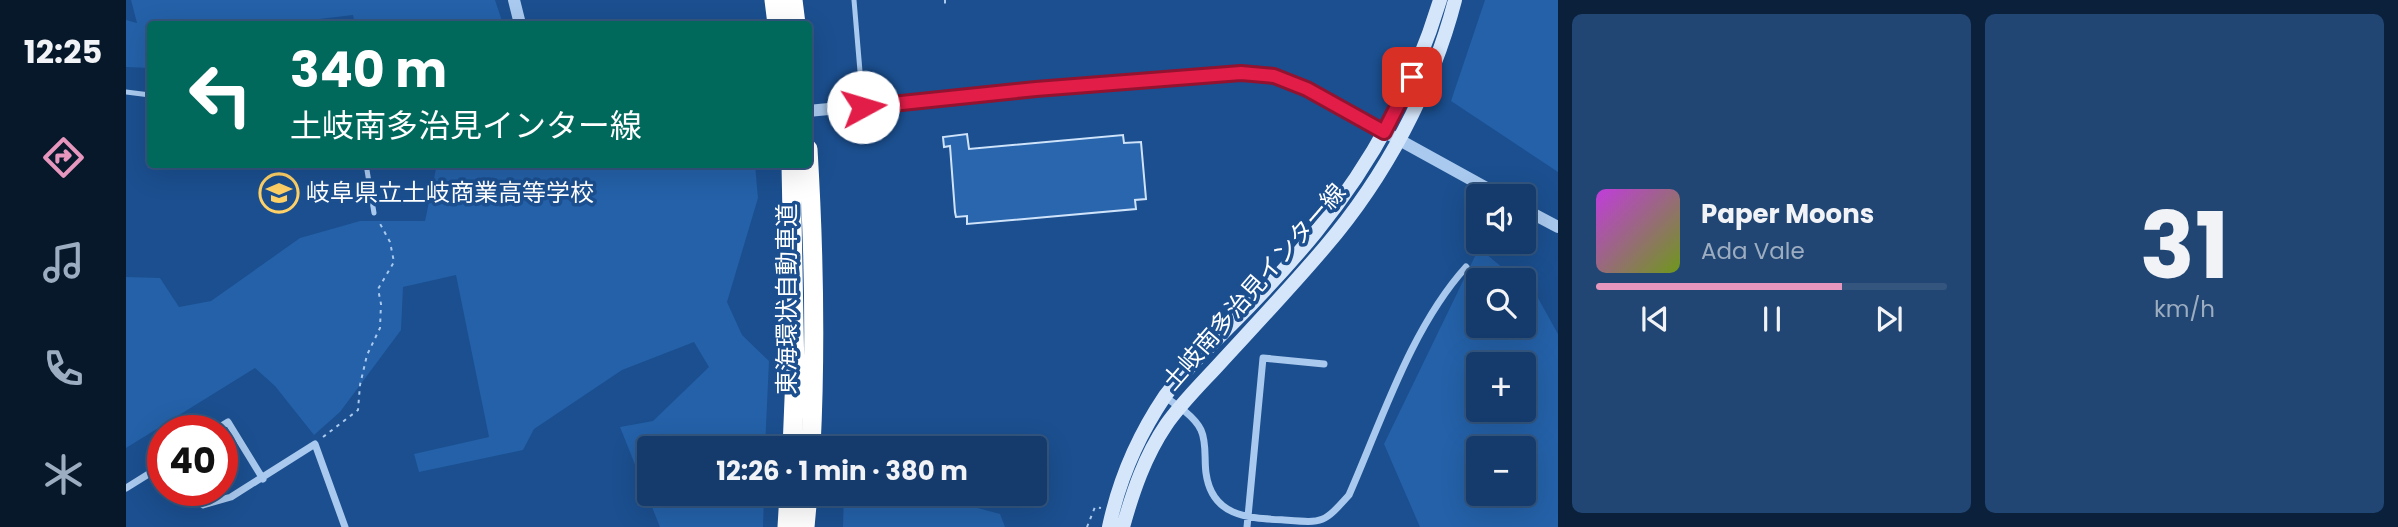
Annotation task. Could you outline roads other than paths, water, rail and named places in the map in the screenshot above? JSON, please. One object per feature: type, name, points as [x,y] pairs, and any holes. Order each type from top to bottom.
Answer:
[{"type":"highway","points":[[774,0],[777,21]]},
{"type":"highway","points":[[793,0],[796,21]]},
{"type":"highway","name":"東海環状自動車道","points":[[791,168],[795,375],[792,436]]},
{"type":"highway","name":"東海環状自動車道","points":[[809,168],[814,290],[812,436]]},
{"type":"highway","points":[[787,527],[788,506]]},
{"type":"highway","points":[[805,527],[807,506]]},
{"type":"main road","name":"土岐南多治見インター線","points":[[1109,527],[1123,477],[1136,447],[1165,397],[1188,368],[1273,281],[1314,234],[1340,201],[1384,132],[1419,63],[1440,0]]},
{"type":"main road","name":"土岐南多治見インター線","points":[[1123,527],[1140,475],[1152,449],[1180,407],[1360,203],[1398,140],[1429,76],[1455,0]]},
{"type":"street","points":[[514,0],[519,21]]},
{"type":"street","points":[[812,111],[1241,73],[1274,76],[1307,89],[1479,184]]},
{"type":"street","points":[[1536,215],[1558,227]]},
{"type":"street","points":[[1165,397],[1180,407],[1200,428],[1204,442],[1206,473],[1217,500],[1237,515],[1249,518],[1318,523],[1335,511],[1349,495],[1413,347],[1451,283],[1466,267]]},
{"type":"street","points":[[1248,527],[1264,358],[1324,364]]},
{"type":"street","points":[[238,438],[263,479]]},
{"type":"street","points":[[238,493],[315,444],[345,527]]},
{"type":"street","points":[[126,488],[147,475]]},
{"type":"lane","points":[[854,0],[857,107]]},
{"type":"lane","points":[[126,92],[147,95]]},
{"type":"lane","points":[[367,168],[374,213]]},
{"type":"place","name":"岐阜県立土岐商業高等学校","points":[[279,193]]}]
